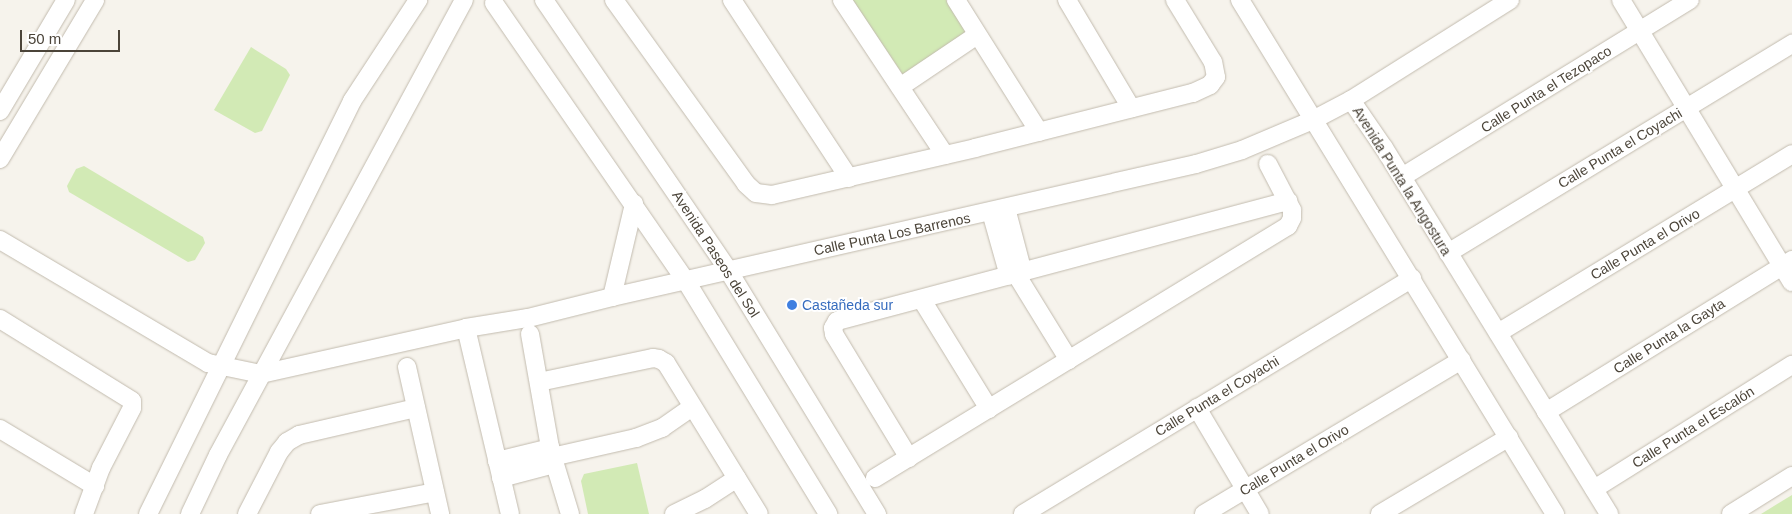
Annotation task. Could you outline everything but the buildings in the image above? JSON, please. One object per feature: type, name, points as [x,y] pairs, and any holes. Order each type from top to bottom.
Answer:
[{"type":"street","points":[[0,111],[66,0]]},
{"type":"street","points":[[0,159],[95,0]]},
{"type":"street","points":[[148,514],[352,101],[418,0]]},
{"type":"street","points":[[190,514],[218,455],[261,374],[465,0],[484,4],[499,2],[686,280],[828,514]]},
{"type":"street","name":"Avenida Paseos del Sol","points":[[544,0],[728,270],[877,514]]},
{"type":"street","points":[[614,0],[746,184],[756,193],[772,195],[1039,132],[1193,93],[1210,85],[1216,77],[1213,62],[1175,0]]},
{"type":"street","points":[[732,0],[849,178]]},
{"type":"street","points":[[842,0],[945,155]]},
{"type":"street","points":[[956,0],[1039,132]]},
{"type":"street","points":[[1067,0],[1131,108]]},
{"type":"street","points":[[1240,0],[1555,514]]},
{"type":"street","points":[[1350,100],[1510,0]]},
{"type":"street","points":[[1621,0],[1737,188],[1787,262],[1792,282]]},
{"type":"street","name":"Calle Punta el Tezopaco","points":[[1402,177],[1690,0]]},
{"type":"street","points":[[900,87],[978,35]]},
{"type":"street","name":"Calle Punta el Coyachi","points":[[1448,253],[1792,44]]},
{"type":"street","name":"Avenida Punta la Angostura","points":[[1313,120],[1350,100],[1402,177],[1608,514]]},
{"type":"street","name":"Calle Punta Los Barrenos","points":[[261,374],[466,328],[528,318],[728,270],[1196,164],[1242,150],[1313,120]]},
{"type":"street","name":"Calle Punta el Orivo","points":[[1498,334],[1792,154]]},
{"type":"street","points":[[875,478],[1288,226],[1292,218],[1292,210],[1268,164]]},
{"type":"street","points":[[909,458],[832,328],[837,321],[922,300],[1288,201]]},
{"type":"street","points":[[612,297],[621,251],[634,204]]},
{"type":"street","points":[[998,210],[1016,274],[1069,360]]},
{"type":"street","points":[[0,240],[208,363],[261,374]]},
{"type":"street","name":"Calle Punta la Gayta","points":[[1546,412],[1787,262]]},
{"type":"street","name":"Calle Punta el Coyachi","points":[[1023,514],[1412,278]]},
{"type":"street","points":[[922,300],[989,409]]},
{"type":"street","points":[[0,319],[132,401],[132,408],[95,486],[84,514]]},
{"type":"street","points":[[466,328],[510,514]]},
{"type":"street","points":[[530,334],[552,456],[570,514]]},
{"type":"street","points":[[539,382],[653,358],[666,363],[759,514]]},
{"type":"street","name":"Calle Punta el Orivo","points":[[1204,514],[1461,360]]},
{"type":"street","name":"Calle Punta el Escalón","points":[[1594,489],[1792,365]]},
{"type":"street","points":[[407,367],[440,514]]},
{"type":"street","points":[[497,461],[552,456],[636,438],[662,428],[692,407]]},
{"type":"street","points":[[247,514],[279,452],[287,442],[299,435],[416,408]]},
{"type":"street","points":[[1198,408],[1260,514]]},
{"type":"street","points":[[0,429],[95,486]]},
{"type":"street","points":[[1380,514],[1509,437]]},
{"type":"street","points":[[502,478],[552,456]]},
{"type":"street","points":[[1731,514],[1792,476]]},
{"type":"street","points":[[674,514],[705,499],[737,478]]},
{"type":"street","points":[[320,514],[435,492]]},
{"type":"green space","points":[[852,0],[946,0],[966,31],[964,39],[903,75]]},
{"type":"green space","points":[[251,47],[286,69],[290,75],[262,131],[255,133],[214,110]]},
{"type":"green space","points":[[84,166],[203,237],[205,243],[195,260],[188,262],[69,192],[67,186],[76,169]]},
{"type":"green space","points":[[637,463],[649,514],[588,514],[581,481],[584,474]]},
{"type":"green space","points":[[1792,495],[1792,514],[1761,514]]},
{"type":"place","name":"Castañeda sur","points":[[792,305]]}]
